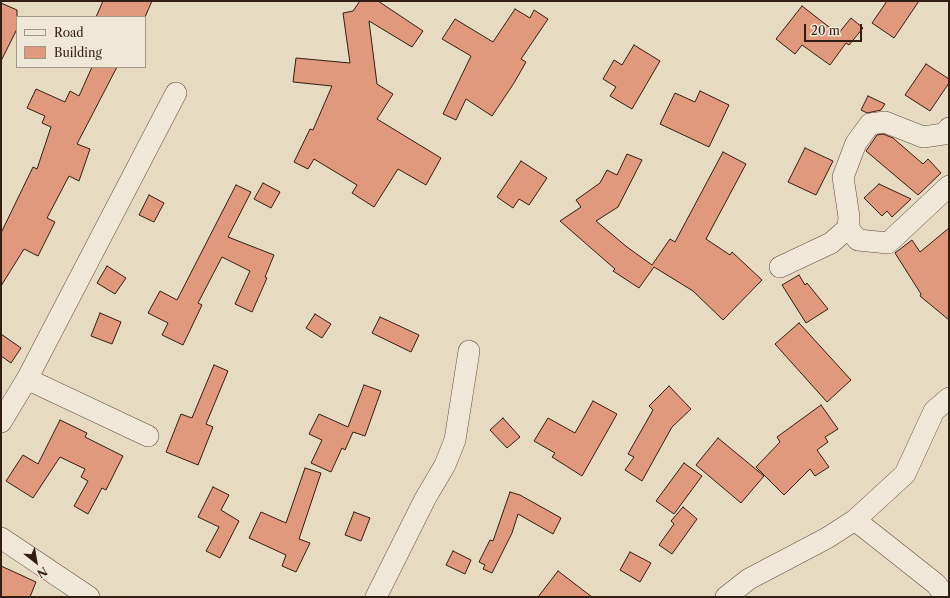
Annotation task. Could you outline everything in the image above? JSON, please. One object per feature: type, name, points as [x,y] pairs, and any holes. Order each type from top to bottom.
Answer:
[{"type":"street","points":[[1,422],[26,378],[176,92]]},
{"type":"street","points":[[780,267],[831,243],[848,228],[849,217],[843,177],[856,143],[870,124],[885,122],[923,137],[944,134],[949,128]]},
{"type":"street","points":[[848,228],[858,240],[888,243],[949,186]]},
{"type":"street","points":[[376,597],[425,499],[445,465],[455,440],[468,351]]},
{"type":"street","points":[[26,378],[148,436]]},
{"type":"street","points":[[726,597],[749,579],[827,538],[855,520],[905,474],[934,411],[949,398]]},
{"type":"street","points":[[855,520],[936,584],[946,597]]},
{"type":"street","points":[[1,538],[89,597]]},
{"type":"building","points":[[103,1],[152,1],[145,16],[96,16]]},
{"type":"building","points":[[360,1],[378,1],[423,31],[412,47],[369,21],[377,84],[393,94],[377,119],[441,158],[426,185],[398,169],[374,207],[352,193],[357,185],[314,159],[308,169],[294,162],[310,129],[313,130],[332,86],[293,82],[296,58],[350,63],[343,13],[353,11]]},
{"type":"building","points":[[887,1],[919,1],[894,38],[872,23]]},
{"type":"building","points":[[1,3],[17,10],[17,16],[16,31],[1,61]]},
{"type":"building","points":[[802,6],[838,34],[851,18],[863,28],[849,45],[846,43],[830,65],[802,45],[795,54],[776,39]]},
{"type":"building","points":[[515,9],[530,18],[534,10],[548,19],[521,59],[526,62],[492,116],[466,99],[456,120],[443,114],[471,56],[442,39],[455,19],[493,42]]},
{"type":"building","points":[[634,45],[660,61],[632,109],[610,96],[616,87],[603,79],[614,60],[622,65]]},
{"type":"building","points":[[926,64],[949,79],[949,83],[930,111],[905,95]]},
{"type":"building","points":[[92,68],[116,68],[77,144],[90,149],[79,181],[69,176],[47,218],[55,222],[38,256],[24,249],[1,286],[1,233],[33,167],[37,169],[51,127],[42,123],[45,116],[27,108],[36,89],[65,102],[70,91],[79,96]]},
{"type":"building","points":[[700,91],[729,105],[709,147],[660,124],[675,93],[695,102]]},
{"type":"building","points":[[868,96],[885,104],[881,110],[867,113],[861,110]]},
{"type":"building","points":[[883,134],[893,138],[923,164],[928,159],[941,173],[918,195],[866,151],[877,135]]},
{"type":"building","points":[[805,148],[833,161],[816,195],[788,182]]},
{"type":"building","points":[[723,152],[746,164],[706,239],[730,255],[732,252],[762,280],[723,320],[693,291],[654,267],[639,288],[613,271],[615,269],[560,221],[581,207],[576,200],[600,183],[607,170],[617,175],[627,154],[642,160],[618,207],[596,221],[627,247],[652,265],[670,239],[675,242]]},
{"type":"building","points":[[521,161],[547,178],[529,205],[519,199],[513,208],[497,197]]},
{"type":"building","points":[[263,183],[280,192],[271,208],[254,199]]},
{"type":"building","points":[[879,184],[911,199],[892,217],[887,211],[882,216],[864,198]]},
{"type":"building","points":[[236,185],[251,192],[228,237],[274,255],[265,277],[267,278],[252,312],[235,304],[250,271],[222,257],[198,303],[202,305],[183,345],[162,335],[168,323],[148,313],[160,291],[177,300]]},
{"type":"building","points":[[149,195],[164,203],[154,222],[139,215]]},
{"type":"building","points":[[949,228],[949,320],[920,296],[921,294],[895,253],[912,240],[920,252]]},
{"type":"building","points":[[107,266],[126,278],[115,294],[97,283]]},
{"type":"building","points":[[799,275],[805,285],[807,283],[828,309],[806,323],[782,285]]},
{"type":"building","points":[[100,313],[121,322],[112,344],[91,336]]},
{"type":"building","points":[[315,314],[331,324],[322,338],[306,328]]},
{"type":"building","points":[[380,317],[419,335],[411,352],[372,333]]},
{"type":"building","points":[[799,323],[851,380],[827,402],[775,344]]},
{"type":"building","points":[[1,334],[21,348],[11,363],[1,356]]},
{"type":"building","points":[[214,365],[228,371],[206,424],[213,427],[198,465],[166,452],[181,414],[192,418]]},
{"type":"building","points":[[364,385],[381,391],[365,436],[353,432],[345,450],[342,448],[331,472],[311,463],[322,440],[309,434],[319,414],[348,427]]},
{"type":"building","points":[[669,386],[691,409],[672,427],[642,481],[625,470],[634,457],[628,454],[653,410],[649,406]]},
{"type":"building","points":[[593,401],[617,414],[582,476],[552,457],[555,453],[534,441],[548,418],[575,433]]},
{"type":"building","points":[[821,405],[838,429],[825,437],[828,442],[817,450],[829,467],[815,476],[810,469],[784,495],[756,467],[780,442],[777,437]]},
{"type":"building","points":[[503,418],[520,437],[507,448],[490,430]]},
{"type":"building","points":[[60,420],[87,433],[85,437],[123,456],[106,490],[102,488],[88,514],[74,506],[88,481],[81,477],[85,469],[60,457],[33,498],[6,481],[23,455],[38,464]]},
{"type":"building","points":[[718,438],[764,476],[741,503],[696,465]]},
{"type":"building","points":[[684,463],[702,476],[674,514],[656,501]]},
{"type":"building","points":[[305,468],[321,473],[299,539],[310,543],[296,572],[282,566],[286,555],[249,538],[261,512],[286,523]]},
{"type":"building","points":[[213,487],[229,495],[221,510],[239,521],[220,558],[206,551],[219,527],[198,517]]},
{"type":"building","points":[[510,492],[520,495],[561,518],[553,534],[518,514],[512,533],[492,573],[483,569],[485,565],[479,562],[490,540],[493,541]]},
{"type":"building","points":[[683,507],[697,519],[672,554],[659,545],[674,524],[671,521]]},
{"type":"building","points":[[354,512],[370,518],[361,541],[345,535]]},
{"type":"building","points":[[453,551],[471,560],[465,574],[446,565]]},
{"type":"building","points":[[630,552],[651,563],[640,582],[620,570]]},
{"type":"building","points":[[1,566],[36,582],[30,597],[1,597]]},
{"type":"building","points":[[558,571],[592,597],[538,597]]}]
